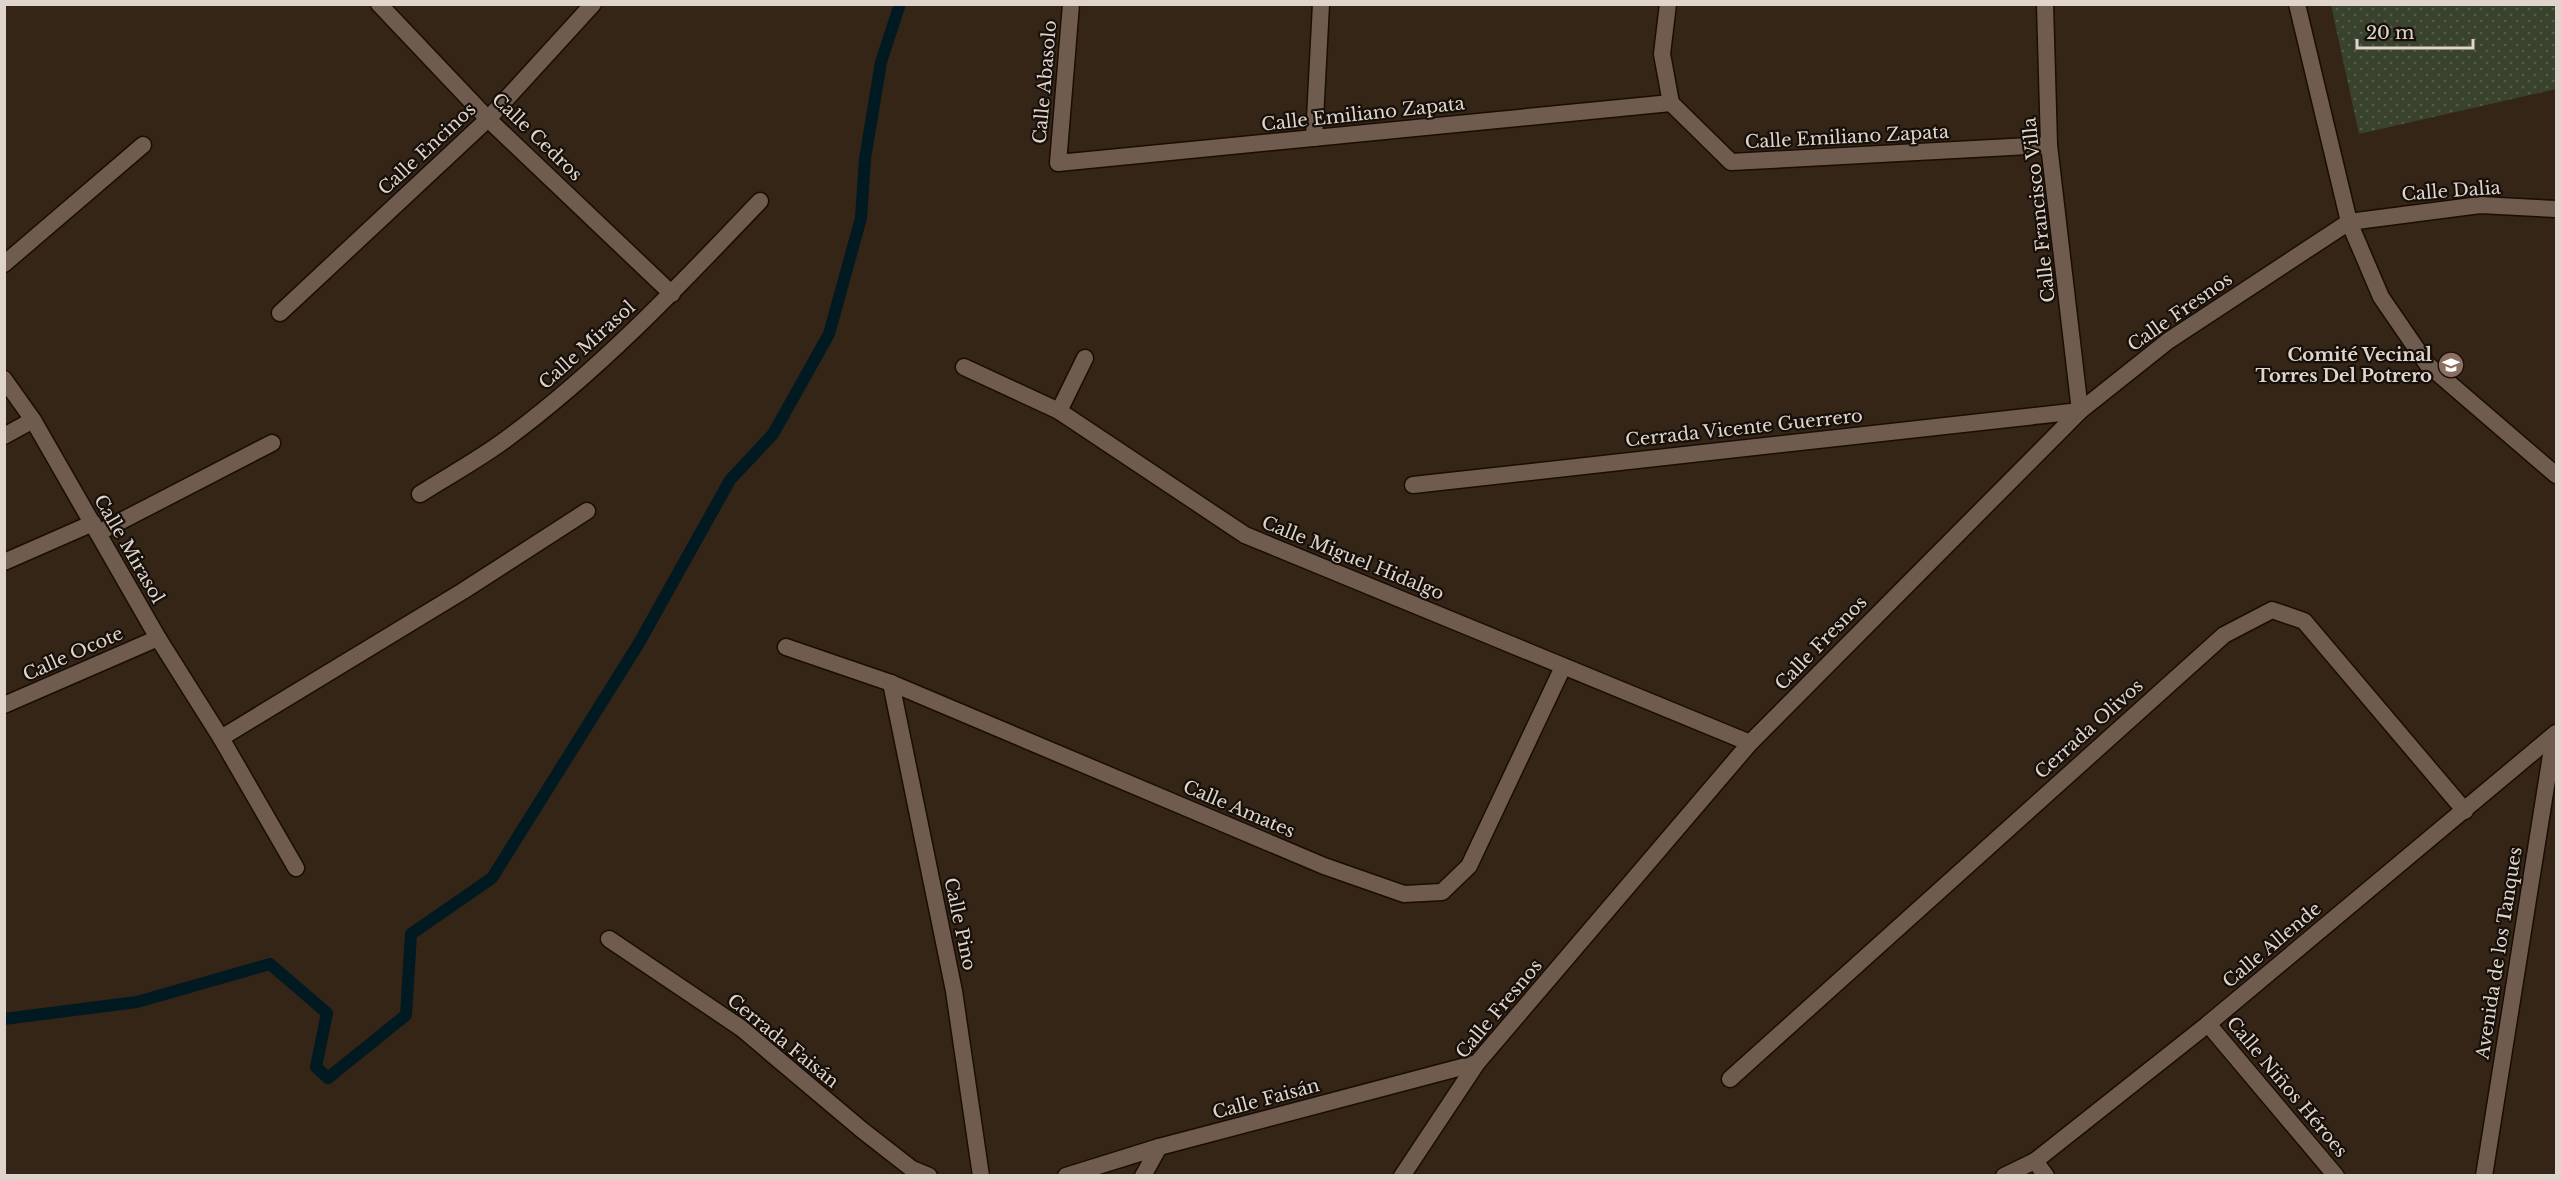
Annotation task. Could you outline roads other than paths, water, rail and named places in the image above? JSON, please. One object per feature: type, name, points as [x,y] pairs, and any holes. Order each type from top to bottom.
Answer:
[{"type":"street","name":"Calle Cedros","points":[[379,4],[488,119],[672,294]]},
{"type":"street","name":"Calle Encinos","points":[[280,313],[488,119],[593,4]]},
{"type":"street","name":"Calle Abasolo","points":[[1058,163],[1071,4]]},
{"type":"street","points":[[1314,138],[1321,4]]},
{"type":"street","points":[[1668,4],[1662,54],[1671,103]]},
{"type":"street","name":"Calle Francisco Villa","points":[[2045,4],[2049,145],[2080,411]]},
{"type":"street","points":[[2296,4],[2349,222],[2381,297],[2427,364],[2556,475]]},
{"type":"street","name":"Calle Emiliano Zapata","points":[[1058,163],[1671,103],[1731,162],[2049,145]]},
{"type":"street","points":[[4,264],[143,145]]},
{"type":"street","name":"Calle Mirasol","points":[[420,494],[503,442],[558,399],[672,294],[760,201]]},
{"type":"street","name":"Calle Dalia","points":[[2349,222],[2480,205],[2556,209]]},
{"type":"street","name":"Calle Fresnos","points":[[1402,1176],[1477,1063],[1750,743],[2080,411],[2168,341],[2349,222]]},
{"type":"street","points":[[1059,411],[1085,358]]},
{"type":"street","name":"Calle Miguel Hidalgo","points":[[964,367],[1059,411],[1245,535],[1750,743]]},
{"type":"street","name":"Calle Mirasol","points":[[4,379],[33,420],[158,638],[221,738],[296,868]]},
{"type":"street","name":"Cerrada Vicente Guerrero","points":[[1413,485],[2080,411]]},
{"type":"street","points":[[4,436],[33,420]]},
{"type":"street","points":[[4,562],[96,528],[272,443]]},
{"type":"street","points":[[221,738],[463,591],[587,511]]},
{"type":"street","name":"Cerrada Olivos","points":[[1730,1079],[2224,635],[2272,610],[2304,621],[2464,811]]},
{"type":"street","name":"Calle Ocote","points":[[4,705],[158,638]]},
{"type":"street","name":"Calle Amates","points":[[786,647],[891,683],[1324,866],[1404,894],[1442,892],[1469,866],[1563,667]]},
{"type":"street","name":"Calle Pino","points":[[891,683],[954,991],[981,1176]]},
{"type":"street","name":"Calle Allende","points":[[2004,1176],[2035,1161],[2208,1024],[2555,735]]},
{"type":"street","name":"Avenida de los Tanques","points":[[2484,1176],[2555,735]]},
{"type":"street","name":"Cerrada Faisán","points":[[609,939],[741,1028],[862,1130],[912,1169],[929,1176]]},
{"type":"street","name":"Calle Niños Héroes","points":[[2208,1024],[2336,1176]]},
{"type":"street","name":"Calle Faisán","points":[[1066,1176],[1159,1147],[1477,1063]]},
{"type":"street","points":[[1143,1176],[1159,1147]]},
{"type":"street","points":[[2035,1161],[2046,1176]]},
{"type":"waterway","points":[[4,1019],[137,1002],[270,964],[327,1013],[316,1067],[328,1078],[406,1015],[411,934],[492,878],[639,643],[730,480],[773,434],[829,334],[861,218],[865,159],[881,62],[900,4]]},
{"type":"place","name":"Comité Vecinal Torres Del Potrero","points":[[2451,365]]}]
